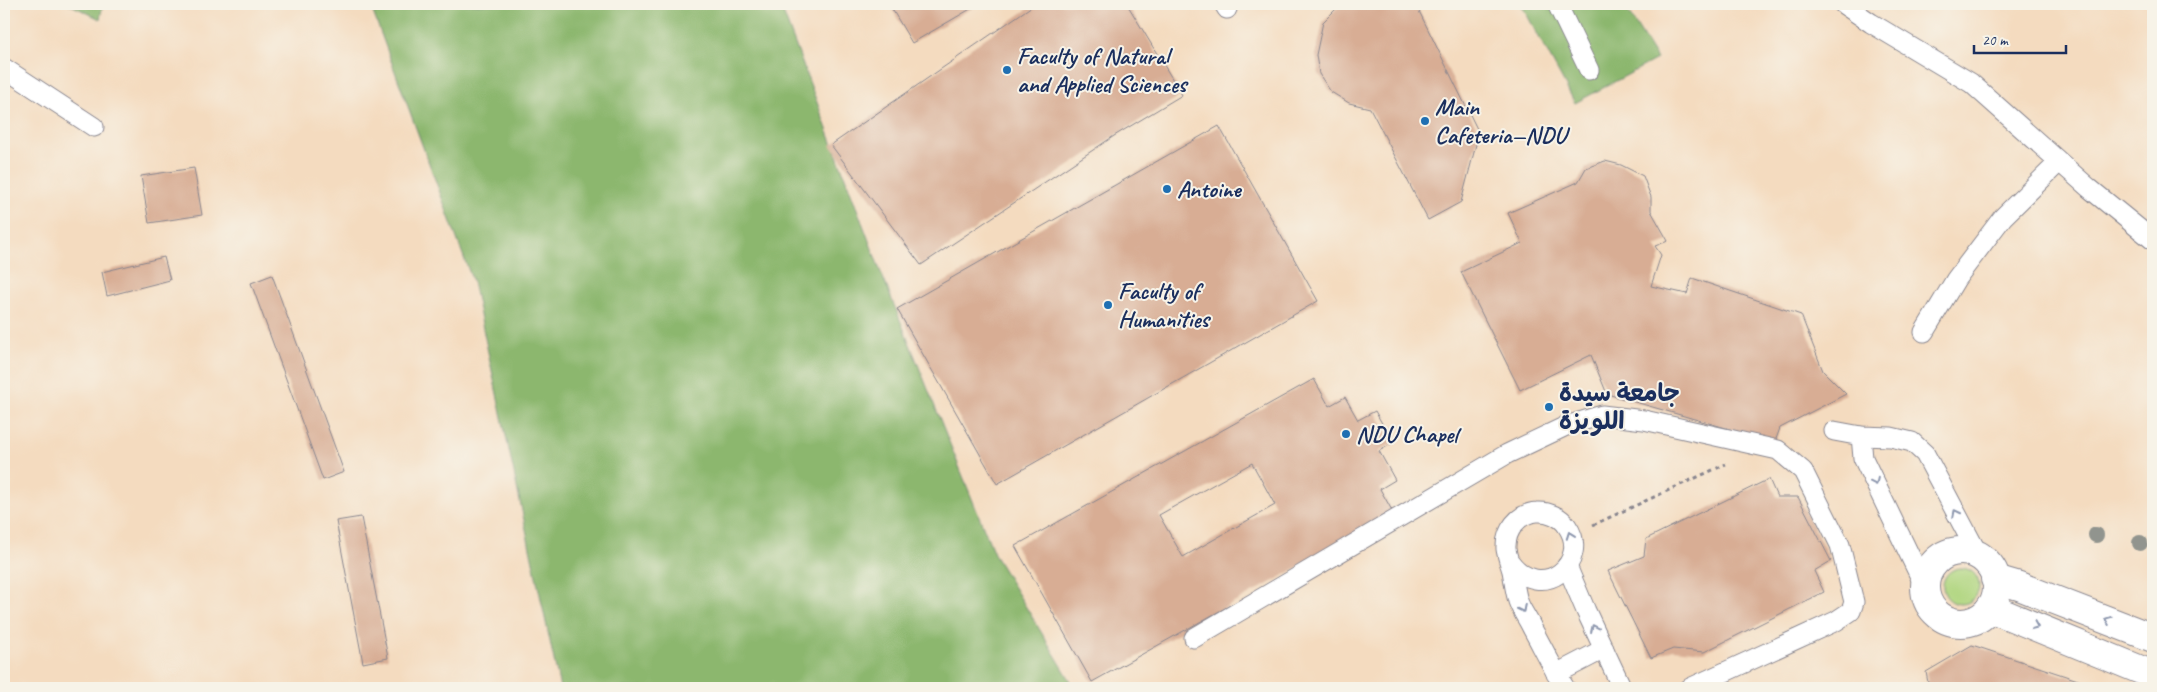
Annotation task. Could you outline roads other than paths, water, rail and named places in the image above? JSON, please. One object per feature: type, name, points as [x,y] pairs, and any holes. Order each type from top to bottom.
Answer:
[{"type":"street","points":[[1955,552],[1967,552],[1979,556],[1988,564],[1995,579],[1996,594],[1990,608],[1980,618],[1964,623],[1949,622],[1936,614],[1927,601],[1924,586],[1931,568],[1944,555],[1955,552]]},
{"type":"street","points":[[1995,579],[2019,586],[2153,638]]},
{"type":"street","points":[[1990,608],[2153,675]]},
{"type":"lane","points":[[1557,4],[1590,70]]},
{"type":"lane","points":[[1843,4],[1870,23],[1971,83],[2059,162],[2153,240]]},
{"type":"lane","points":[[4,68],[94,127]]},
{"type":"lane","points":[[1924,332],[1956,279],[2003,217],[2059,162]]},
{"type":"lane","points":[[1194,638],[1507,454],[1566,426],[1602,415],[1644,420],[1778,450],[1803,471],[1840,544],[1854,602],[1852,611],[1836,621],[1690,688]]},
{"type":"lane","points":[[1834,431],[1861,436],[1891,437],[1912,442],[1925,454],[1979,556]]},
{"type":"lane","points":[[1861,436],[1863,458],[1924,586]]},
{"type":"lane","points":[[1510,562],[1517,571],[1527,578],[1538,580],[1555,576],[1568,566],[1572,556],[1574,545],[1572,534],[1566,525],[1558,518],[1538,512],[1527,514],[1510,529],[1506,540],[1506,551],[1518,602],[1561,681],[1604,649]]},
{"type":"lane","points":[[1568,566],[1622,688]]},
{"type":"place","name":"Faculty of Natural and Applied Sciences","points":[[1007,70]]},
{"type":"place","name":"Main Cafeteria—NDU","points":[[1425,121]]},
{"type":"place","name":"Antoine","points":[[1167,189]]},
{"type":"place","name":"Faculty of Humanities","points":[[1108,305]]},
{"type":"place","name":"جامعة سيدة اللويزة","points":[[1549,407]]},
{"type":"place","name":"NDU Chapel","points":[[1346,434]]}]
